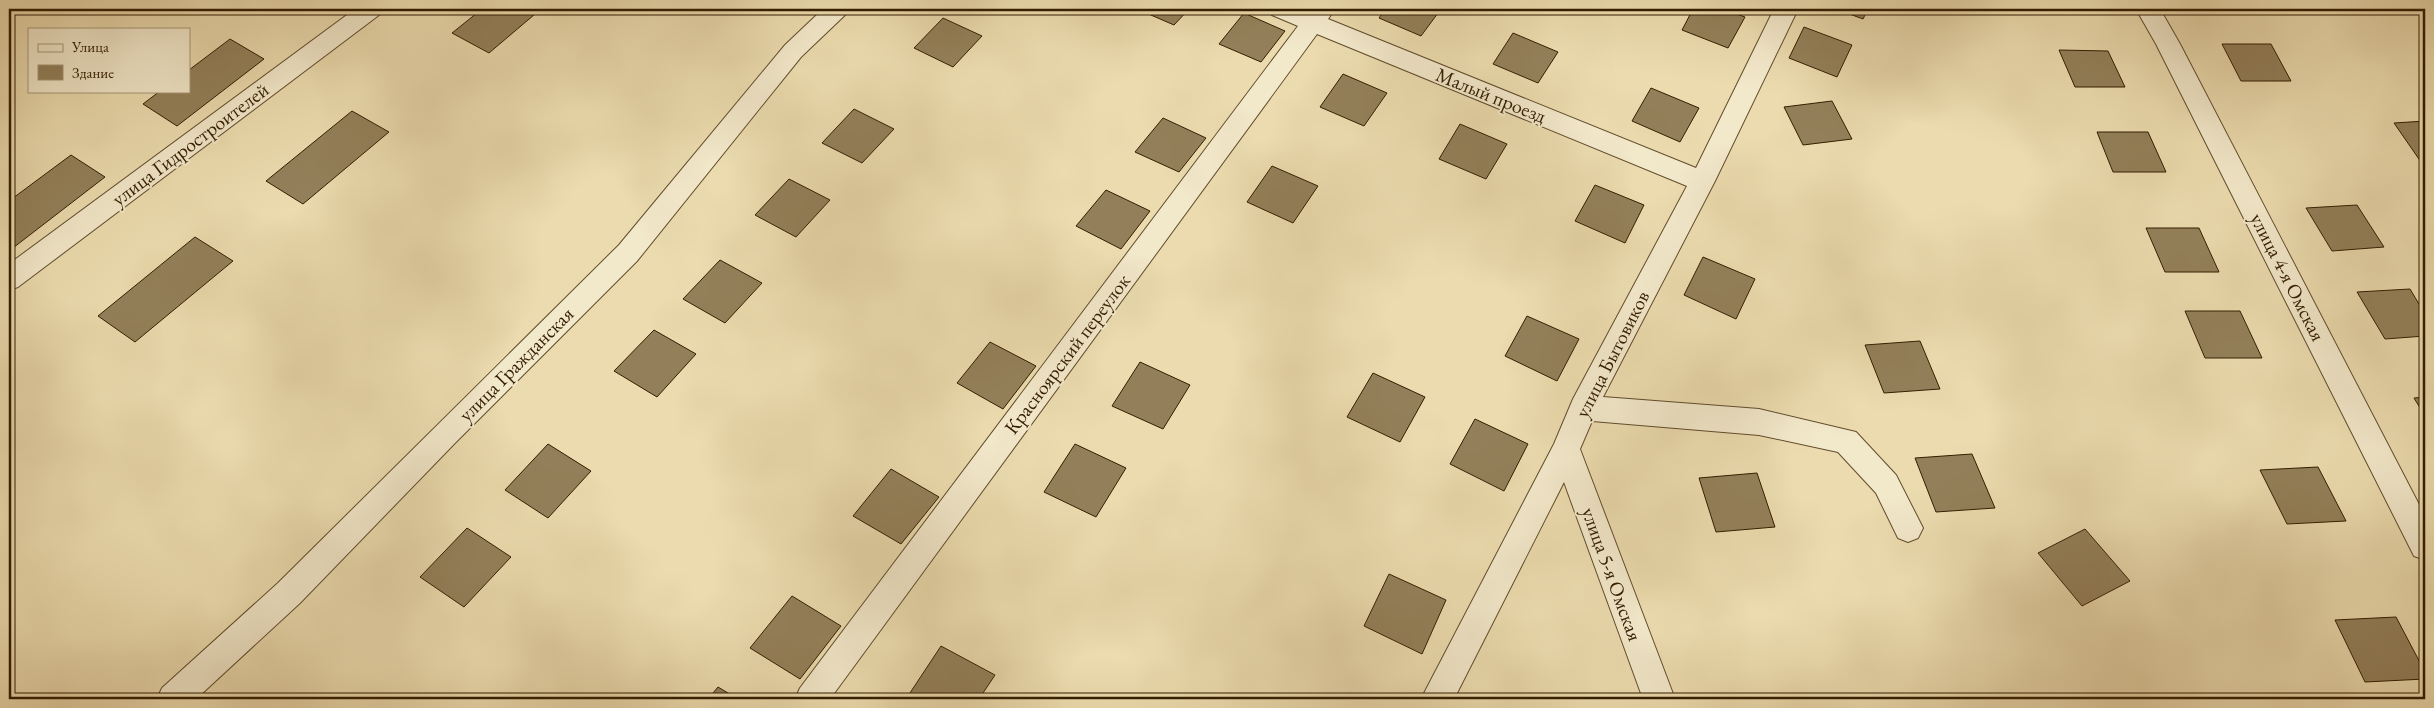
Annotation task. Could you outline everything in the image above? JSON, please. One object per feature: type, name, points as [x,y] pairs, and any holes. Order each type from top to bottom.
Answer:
[{"type":"street","name":"улица Гидростроителей","points":[[9,279],[371,9]]},
{"type":"street","name":"улица Гражданская","points":[[173,699],[289,594],[628,253],[793,51],[837,9]]},
{"type":"street","name":"Малый проезд","points":[[1280,9],[1318,15],[1702,181]]},
{"type":"street","name":"улица Бытовиков","points":[[1437,699],[1566,448],[1583,408],[1702,181],[1786,9]]},
{"type":"street","name":"улица 4-я Омская","points":[[2148,9],[2168,44],[2425,546]]},
{"type":"street","name":"Красноярский переулок","points":[[811,699],[1318,15]]},
{"type":"street","points":[[1583,408],[1759,422],[1846,441],[1886,484],[1908,528]]},
{"type":"street","name":"улица 5-я Омская","points":[[1566,448],[1659,699]]},
{"type":"building","points":[[482,9],[541,9],[489,53],[452,33]]},
{"type":"building","points":[[1137,9],[1189,9],[1174,25]]},
{"type":"building","points":[[1385,9],[1441,9],[1421,36],[1379,18]]},
{"type":"building","points":[[1693,9],[1723,9],[1745,17],[1728,48],[1682,30]]},
{"type":"building","points":[[1836,9],[1868,9],[1863,19]]},
{"type":"building","points":[[1244,13],[1285,31],[1261,62],[1219,44]]},
{"type":"building","points":[[943,18],[982,36],[953,67],[914,48]]},
{"type":"building","points":[[1804,27],[1852,45],[1837,77],[1789,58]]},
{"type":"building","points":[[1513,33],[1558,52],[1538,83],[1493,64]]},
{"type":"building","points":[[230,39],[264,59],[177,126],[143,104],[159,92],[190,92],[190,69]]},
{"type":"building","points":[[2222,44],[2271,44],[2291,81],[2241,81]]},
{"type":"building","points":[[2059,50],[2108,51],[2125,87],[2075,87]]},
{"type":"building","points":[[1343,74],[1387,93],[1364,126],[1320,107]]},
{"type":"building","points":[[1651,88],[1699,108],[1680,142],[1632,121]]},
{"type":"building","points":[[1832,101],[1852,139],[1803,145],[1784,107]]},
{"type":"building","points":[[854,109],[894,129],[862,163],[822,143]]},
{"type":"building","points":[[352,111],[389,132],[303,204],[266,181]]},
{"type":"building","points":[[1163,118],[1206,138],[1179,172],[1135,152]]},
{"type":"building","points":[[2425,121],[2425,162],[2421,162],[2394,123]]},
{"type":"building","points":[[1460,124],[1507,144],[1486,179],[1439,159]]},
{"type":"building","points":[[2097,132],[2148,132],[2166,172],[2113,172]]},
{"type":"building","points":[[71,155],[105,177],[9,251],[9,201]]},
{"type":"building","points":[[1272,166],[1318,186],[1293,223],[1247,202]]},
{"type":"building","points":[[789,179],[830,200],[796,237],[755,215]]},
{"type":"building","points":[[1595,185],[1644,205],[1625,243],[1575,221]]},
{"type":"building","points":[[1106,190],[1150,211],[1121,249],[1076,226]]},
{"type":"building","points":[[2357,205],[2384,247],[2332,251],[2306,208]]},
{"type":"building","points":[[2146,228],[2199,228],[2219,272],[2165,272]]},
{"type":"building","points":[[195,237],[233,261],[135,342],[98,316]]},
{"type":"building","points":[[1703,257],[1755,279],[1736,319],[1684,295]]},
{"type":"building","points":[[720,260],[762,283],[725,323],[683,299]]},
{"type":"building","points":[[2410,289],[2425,314],[2425,336],[2385,339],[2357,292]]},
{"type":"building","points":[[2185,311],[2240,311],[2262,358],[2205,358]]},
{"type":"building","points":[[1527,316],[1579,339],[1557,381],[1505,356]]},
{"type":"building","points":[[654,330],[696,354],[657,397],[614,371]]},
{"type":"building","points":[[1920,341],[1940,389],[1884,393],[1865,345]]},
{"type":"building","points":[[990,342],[1036,366],[1003,409],[957,383]]},
{"type":"building","points":[[1140,362],[1190,385],[1163,429],[1112,406]]},
{"type":"building","points":[[1373,373],[1425,397],[1400,442],[1347,417]]},
{"type":"building","points":[[2425,397],[2425,416],[2414,398]]},
{"type":"building","points":[[1475,419],[1528,444],[1504,491],[1450,464]]},
{"type":"building","points":[[548,444],[591,471],[548,518],[505,490]]},
{"type":"building","points":[[1075,444],[1126,468],[1096,517],[1044,492]]},
{"type":"building","points":[[1972,454],[1995,508],[1936,512],[1915,458]]},
{"type":"building","points":[[2318,467],[2346,521],[2287,524],[2260,470]]},
{"type":"building","points":[[891,469],[939,497],[901,544],[853,516]]},
{"type":"building","points":[[1757,473],[1775,527],[1716,532],[1699,478]]},
{"type":"building","points":[[467,528],[511,557],[464,607],[420,577]]},
{"type":"building","points":[[2085,529],[2130,581],[2082,606],[2038,553]]},
{"type":"building","points":[[1389,574],[1446,600],[1422,654],[1364,626]]},
{"type":"building","points":[[792,596],[841,626],[800,679],[750,648]]},
{"type":"building","points":[[2396,617],[2425,672],[2425,679],[2365,682],[2335,620]]},
{"type":"building","points":[[941,646],[995,675],[979,699],[906,699]]},
{"type":"building","points":[[718,687],[738,699],[708,699]]}]
